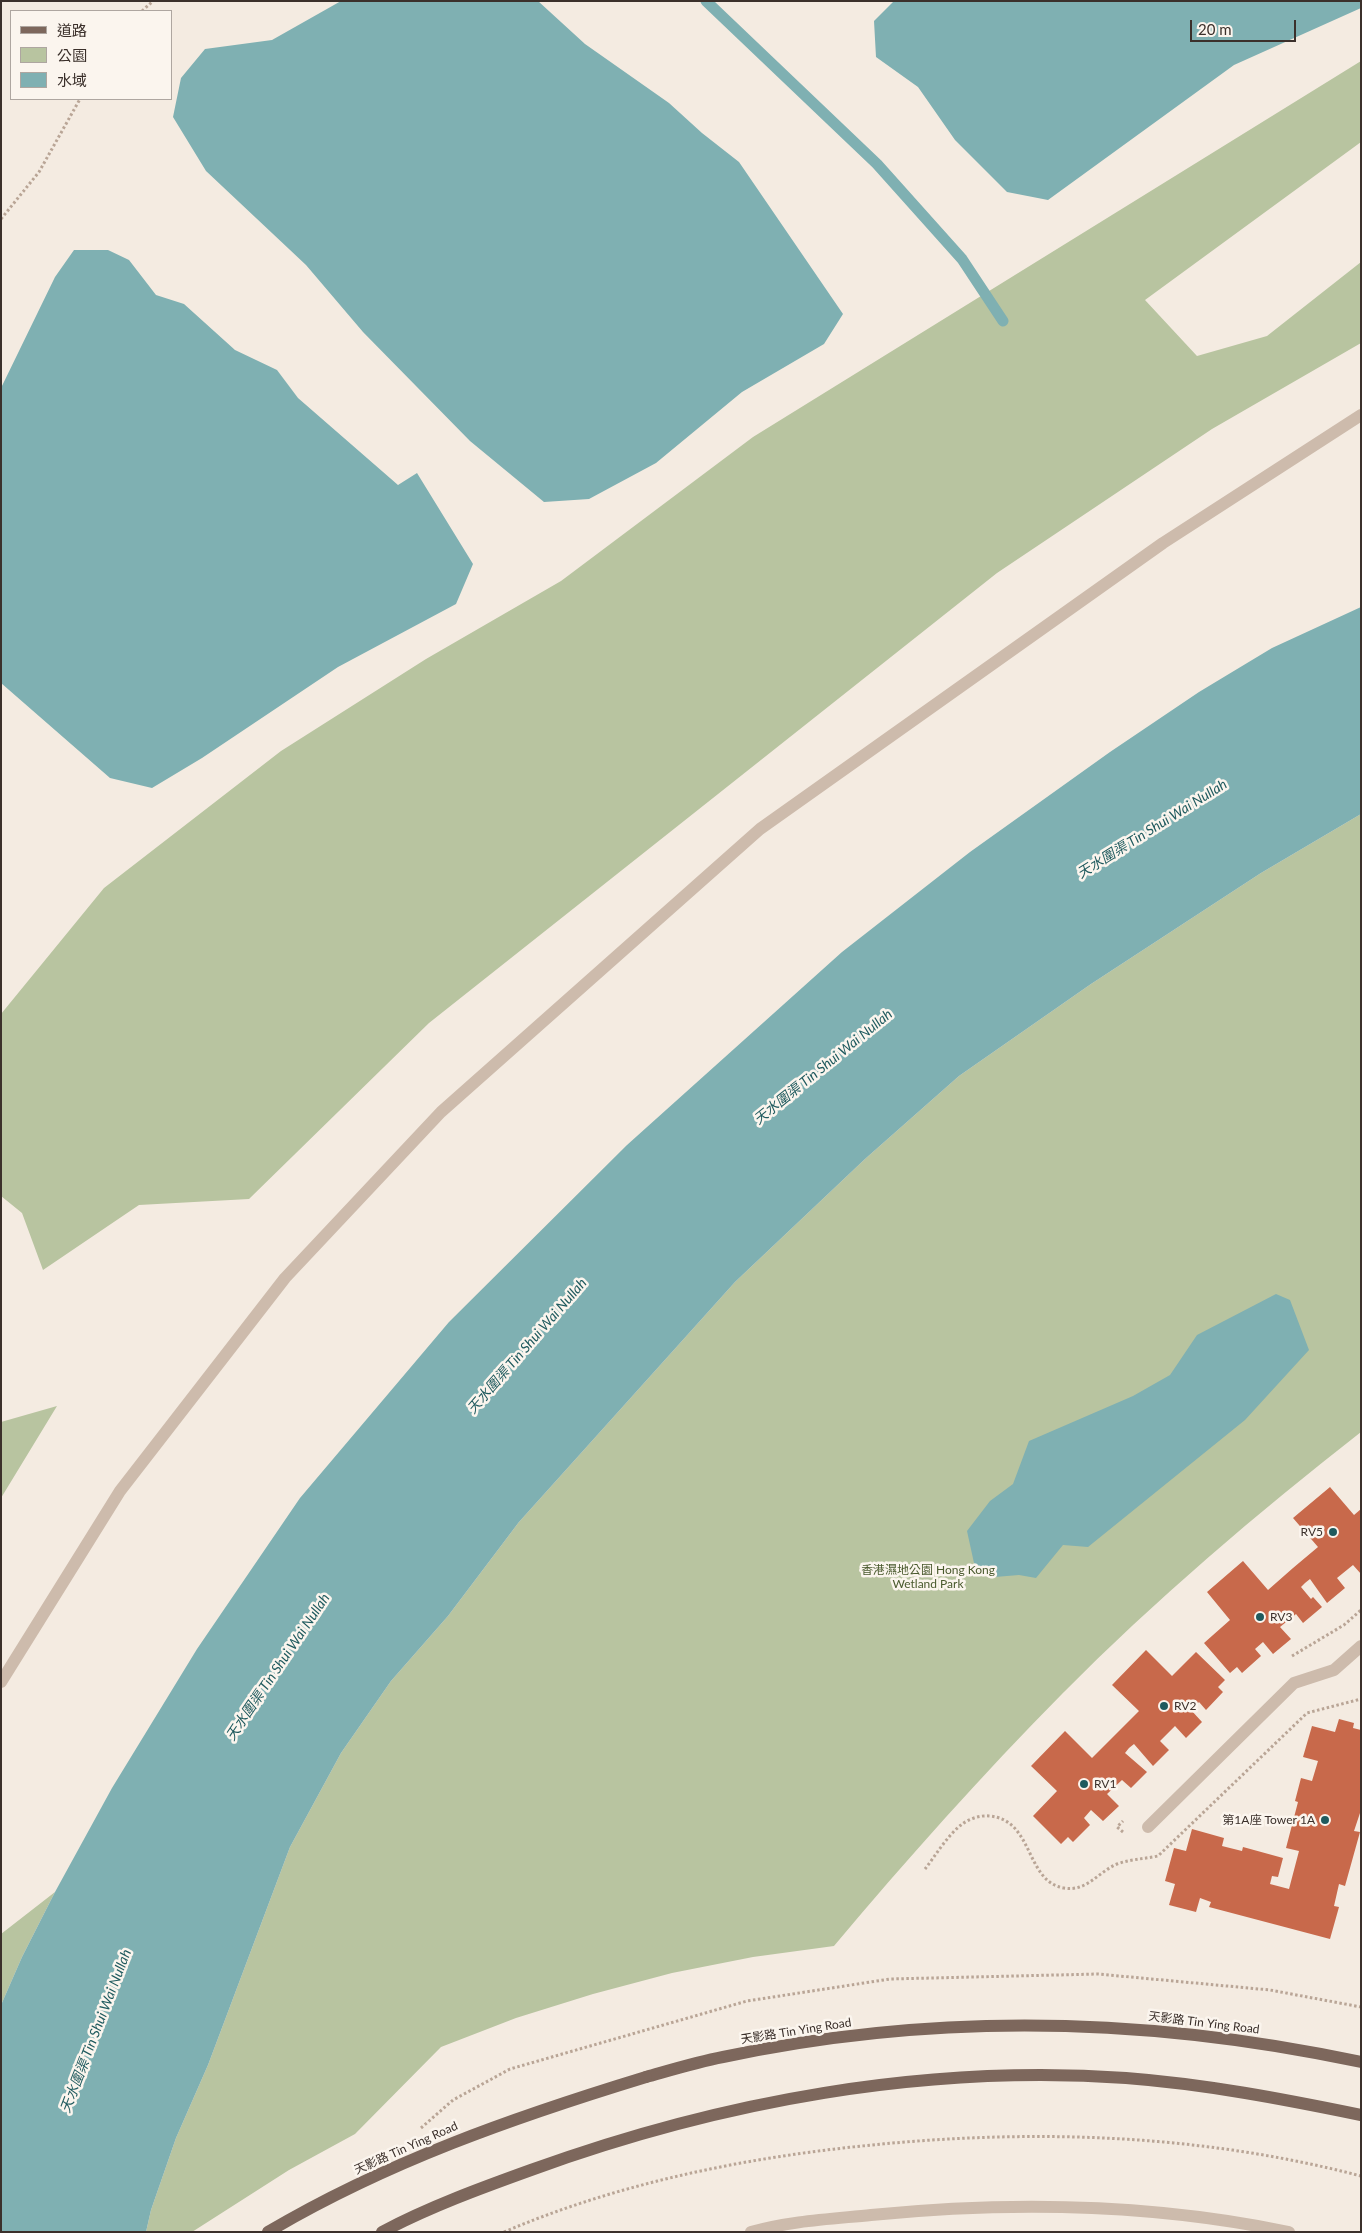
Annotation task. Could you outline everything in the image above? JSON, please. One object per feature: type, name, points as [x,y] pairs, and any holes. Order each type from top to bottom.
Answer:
[{"type":"main road","name":"天影路 Tin Ying Road","points":[[268,2232],[371,2177],[472,2134],[646,2077],[722,2057],[798,2043],[872,2032],[961,2026],[1045,2025],[1140,2028],[1229,2038],[1361,2062]]},
{"type":"main road","points":[[382,2232],[491,2184],[580,2152],[659,2129],[775,2102],[867,2086],[948,2078],[1051,2075],[1126,2078],[1204,2086],[1361,2115]]},
{"type":"lane","points":[[1,1682],[120,1491],[285,1278],[442,1112],[760,829],[1162,543],[1361,415]]},
{"type":"lane","points":[[1148,1827],[1294,1683],[1334,1670],[1361,1646]]},
{"type":"lane","points":[[751,2232],[814,2221],[952,2208],[1027,2205],[1101,2207],[1174,2213],[1248,2223],[1289,2232]]},
{"type":"path","points":[[143,10],[153,1]]},
{"type":"path","points":[[1,219],[39,172],[79,100]]},
{"type":"path","points":[[504,2232],[607,2195],[738,2162],[805,2152],[948,2138],[1027,2135],[1105,2136],[1183,2143],[1260,2154],[1361,2176]]},
{"type":"green space","points":[[1361,61],[1361,142],[1145,300],[1197,356],[1267,336],[1361,262],[1361,343],[1212,429],[997,573],[429,1023],[249,1199],[139,1205],[43,1270],[22,1213],[1,1196],[1,1014],[104,888],[281,751],[426,659],[561,581],[753,437]]},
{"type":"green space","name":"香港濕地公園 Hong Kong Wetland Park","points":[[1361,814],[1361,1432],[1207,1558],[1097,1659],[974,1786],[834,1946],[753,1957],[672,1973],[593,1994],[516,2018],[441,2047],[355,2134],[289,2170],[192,2232],[146,2232],[151,2210],[176,2138],[208,2065],[290,1847],[341,1753],[391,1681],[448,1616],[519,1522],[735,1282],[865,1159],[959,1076],[1091,984],[1261,873]]},
{"type":"green space","points":[[57,1406],[1,1498],[1,1422]]},
{"type":"green space","points":[[55,1892],[22,1957],[1,2005],[1,1934]]},
{"type":"water","points":[[341,1],[538,1],[585,44],[669,103],[702,133],[739,162],[843,314],[824,344],[742,392],[656,463],[589,499],[544,502],[470,441],[363,332],[306,265],[206,171],[173,117],[181,78],[205,49],[272,40]]},
{"type":"water","points":[[894,1],[1361,1],[1361,8],[1234,65],[1048,200],[1007,192],[955,140],[918,87],[876,57],[874,21]]},
{"type":"water","points":[[74,250],[108,250],[129,260],[156,295],[184,304],[235,350],[277,370],[298,398],[398,485],[417,473],[473,564],[456,604],[338,667],[202,758],[152,788],[110,778],[1,683],[1,388],[55,277]]},
{"type":"water","name":"天水圍渠 Tin Shui Wai Nullah","points":[[1361,607],[1361,814],[1261,873],[1091,984],[959,1076],[865,1159],[735,1282],[519,1522],[448,1616],[391,1681],[341,1753],[290,1847],[208,2065],[176,2138],[151,2210],[146,2232],[1,2232],[1,2005],[22,1957],[55,1892],[112,1788],[197,1649],[300,1498],[449,1322],[627,1145],[842,952],[970,852],[1110,752],[1199,692],[1272,648]]},
{"type":"water","points":[[1276,1294],[1290,1300],[1309,1350],[1245,1420],[1088,1547],[1063,1545],[1036,1578],[1019,1575],[995,1577],[974,1563],[967,1531],[990,1501],[1013,1484],[1029,1441],[1133,1396],[1170,1375],[1197,1335]]},
{"type":"building","points":[[1330,1487],[1354,1515],[1361,1509],[1361,1574],[1353,1565],[1337,1578],[1345,1588],[1327,1603],[1310,1579],[1301,1587],[1311,1599],[1313,1597],[1322,1607],[1303,1623],[1296,1614],[1280,1627],[1291,1639],[1273,1654],[1263,1642],[1255,1649],[1261,1656],[1242,1673],[1237,1667],[1230,1673],[1204,1643],[1230,1620],[1207,1592],[1243,1561],[1268,1590],[1318,1547],[1293,1518]]},
{"type":"building","points":[[1146,1650],[1172,1676],[1196,1652],[1225,1680],[1218,1687],[1223,1692],[1206,1710],[1199,1702],[1191,1710],[1202,1722],[1186,1738],[1175,1726],[1160,1741],[1169,1750],[1153,1766],[1134,1744],[1129,1748],[1125,1753],[1147,1772],[1131,1788],[1122,1780],[1107,1794],[1119,1806],[1103,1821],[1091,1810],[1084,1818],[1090,1825],[1073,1842],[1068,1837],[1061,1844],[1033,1816],[1057,1791],[1031,1766],[1065,1731],[1092,1758],[1139,1711],[1112,1685]]},
{"type":"building","name":"第1A座 Tower 1A","points":[[1339,1719],[1354,1723],[1353,1728],[1361,1730],[1361,1810],[1354,1831],[1360,1832],[1345,1886],[1339,1884],[1334,1906],[1339,1907],[1330,1939],[1209,1907],[1211,1902],[1200,1898],[1196,1912],[1169,1905],[1175,1884],[1165,1881],[1174,1848],[1186,1851],[1192,1829],[1224,1838],[1222,1846],[1242,1851],[1243,1847],[1283,1858],[1278,1877],[1272,1876],[1270,1884],[1289,1889],[1299,1851],[1286,1848],[1298,1802],[1295,1801],[1301,1778],[1312,1781],[1318,1761],[1303,1757],[1312,1726],[1335,1732]]},
{"type":"waterway","points":[[706,1],[877,164],[962,259],[1003,321]]},
{"type":"place","name":"RV5","points":[[1333,1532]]},
{"type":"place","name":"RV3","points":[[1260,1617]]},
{"type":"place","name":"RV2","points":[[1164,1706]]},
{"type":"place","name":"RV1","points":[[1084,1784]]},
{"type":"place","name":"第1A座 Tower 1A","points":[[1325,1820]]}]
